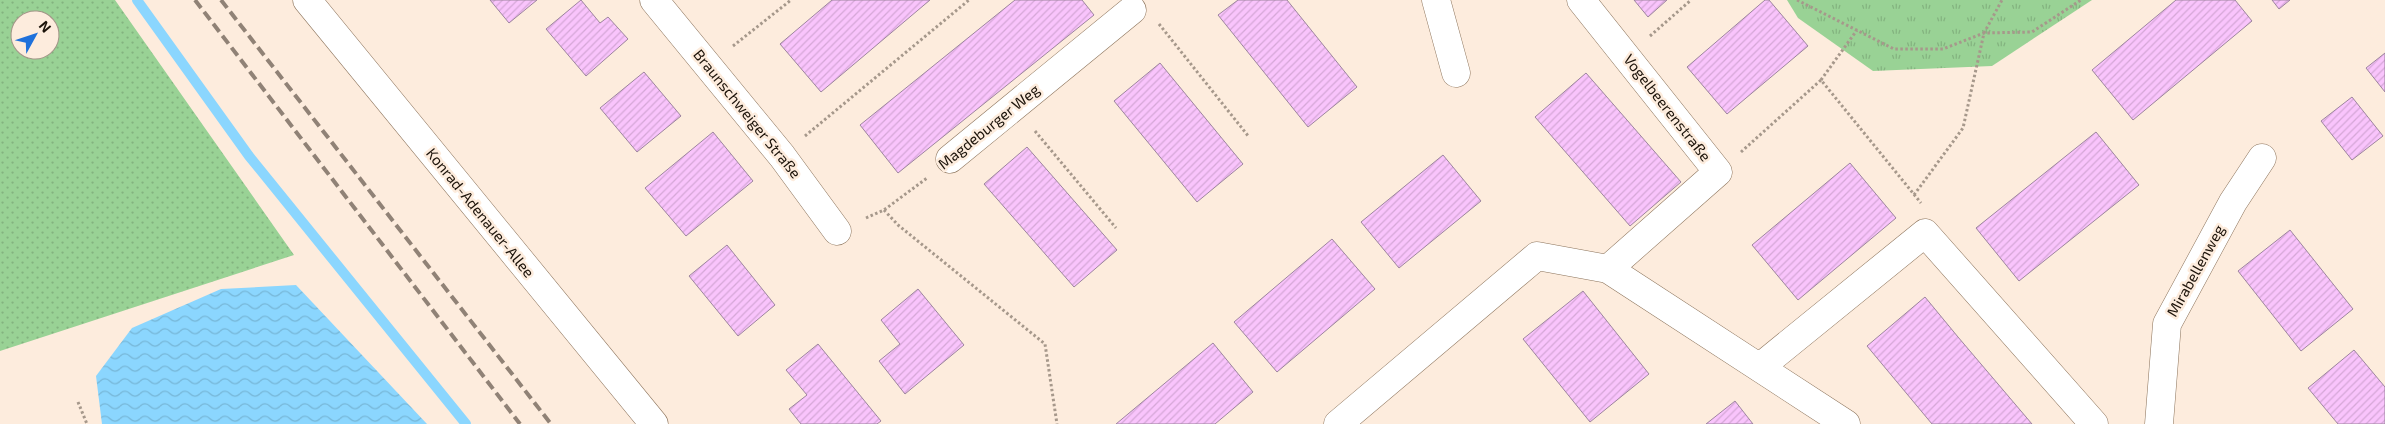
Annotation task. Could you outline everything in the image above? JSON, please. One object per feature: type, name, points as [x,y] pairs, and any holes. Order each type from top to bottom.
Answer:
[{"type":"street","name":"Konrad-Adenauer-Allee","points":[[307,0],[654,424]]},
{"type":"street","name":"Braunschweiger Straße","points":[[654,0],[782,156],[838,231]]},
{"type":"street","points":[[1436,0],[1456,73]]},
{"type":"street","name":"Vogelbeerenstraße","points":[[1581,0],[1718,172],[1608,269]]},
{"type":"street","name":"Magdeburger Weg","points":[[950,159],[1136,3]]},
{"type":"street","name":"Mirabellenweg","points":[[2159,424],[2167,324],[2233,202],[2262,158]]},
{"type":"street","points":[[1760,367],[1925,232],[2094,424]]},
{"type":"street","points":[[1338,424],[1537,256],[1608,269],[1846,424]]},
{"type":"path","points":[[709,66],[791,0]]},
{"type":"path","points":[[782,156],[969,0]]},
{"type":"path","points":[[1627,57],[1691,0]]},
{"type":"path","points":[[1797,0],[1894,49],[1943,49],[1984,33],[2032,32],[2081,0]]},
{"type":"path","points":[[1914,195],[1963,128],[1984,33],[2001,0]]},
{"type":"path","points":[[1136,3],[1249,137]]},
{"type":"path","points":[[1718,172],[1821,80],[1857,30]]},
{"type":"path","points":[[1821,80],[1925,208],[1925,232]]},
{"type":"path","points":[[1015,106],[1116,228]]},
{"type":"path","name":"Magdeburger Weg","points":[[838,231],[884,210],[950,159]]},
{"type":"path","points":[[884,210],[898,224],[1045,344],[1057,424]]},
{"type":"path","points":[[78,402],[87,424]]},
{"type":"green space","points":[[0,0],[115,0],[294,255],[0,351]]},
{"type":"green space","points":[[1787,0],[2092,0],[1992,66],[1873,71],[1798,18]]},
{"type":"water","points":[[296,285],[427,424],[102,424],[96,376],[132,328],[221,289]]},
{"type":"building","points":[[490,0],[537,0],[509,23]]},
{"type":"building","points":[[581,0],[600,23],[608,17],[628,39],[586,76],[546,29]]},
{"type":"building","points":[[832,0],[930,0],[821,92],[780,44]]},
{"type":"building","points":[[1015,0],[1082,0],[1094,15],[898,173],[860,125]]},
{"type":"building","points":[[1238,0],[1287,0],[1357,87],[1308,127],[1218,15]]},
{"type":"building","points":[[1634,0],[1667,0],[1648,17]]},
{"type":"building","points":[[1765,0],[1769,0],[1808,46],[1727,114],[1687,67]]},
{"type":"building","points":[[2176,0],[2235,0],[2252,21],[2133,120],[2092,70]]},
{"type":"building","points":[[2272,0],[2290,0],[2279,9]]},
{"type":"building","points":[[2385,53],[2385,92],[2366,68]]},
{"type":"building","points":[[1160,63],[1243,164],[1197,202],[1114,101]]},
{"type":"building","points":[[644,72],[681,116],[637,152],[600,108]]},
{"type":"building","points":[[1586,73],[1681,182],[1630,226],[1535,117]]},
{"type":"building","points":[[2352,97],[2383,136],[2352,160],[2321,121]]},
{"type":"building","points":[[713,132],[753,181],[686,236],[645,188]]},
{"type":"building","points":[[2096,132],[2139,185],[2019,281],[1976,228]]},
{"type":"building","points":[[1027,147],[1117,250],[1074,287],[984,184]]},
{"type":"building","points":[[1443,155],[1481,201],[1399,268],[1361,222]]},
{"type":"building","points":[[1850,163],[1896,218],[1798,300],[1752,245]]},
{"type":"building","points":[[2290,230],[2353,309],[2301,351],[2238,271]]},
{"type":"building","points":[[1332,239],[1375,289],[1277,372],[1234,322]]},
{"type":"building","points":[[727,245],[775,305],[738,336],[689,276]]},
{"type":"building","points":[[918,289],[964,345],[905,394],[879,361],[900,344],[881,320]]},
{"type":"building","points":[[1583,291],[1649,374],[1590,422],[1523,339]]},
{"type":"building","points":[[1925,297],[2032,424],[1932,424],[1867,346]]},
{"type":"building","points":[[1213,343],[1253,392],[1215,424],[1116,424]]},
{"type":"building","points":[[818,344],[881,421],[877,424],[801,424],[789,409],[807,395],[786,370]]},
{"type":"building","points":[[2354,350],[2385,387],[2385,424],[2338,424],[2308,388]]},
{"type":"building","points":[[1735,401],[1753,424],[1706,424]]},
{"type":"waterway","points":[[137,0],[249,156],[466,424]]},
{"type":"railway","points":[[195,0],[520,424]]},
{"type":"railway","points":[[221,0],[551,424]]}]
